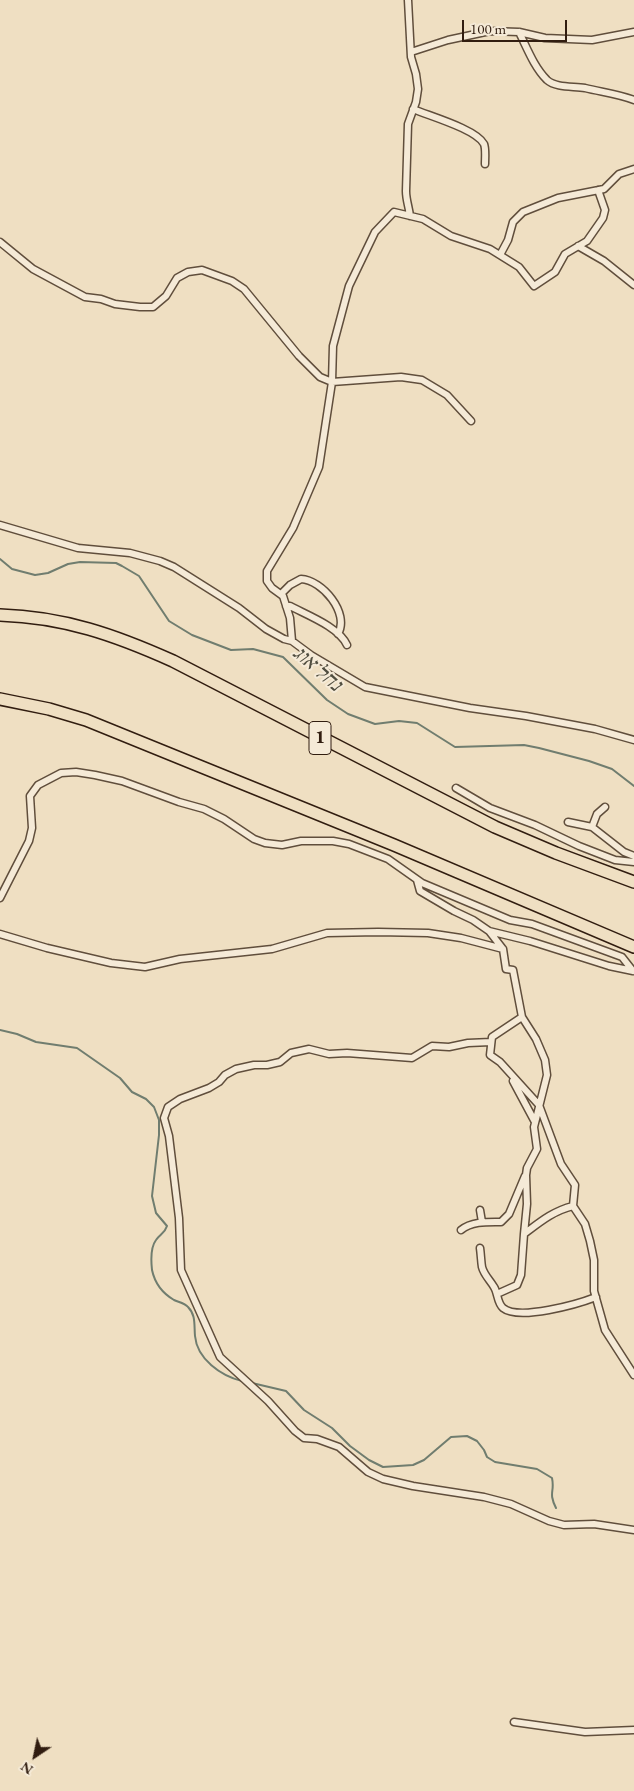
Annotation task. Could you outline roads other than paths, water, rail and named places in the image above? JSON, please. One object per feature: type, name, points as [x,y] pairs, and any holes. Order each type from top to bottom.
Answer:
[{"type":"highway","name":"1","points":[[0,615],[40,618],[60,622],[88,628],[125,640],[190,670],[486,822],[540,847],[634,882]]},
{"type":"highway","points":[[0,699],[49,709],[86,720],[403,848],[634,948]]},
{"type":"street","points":[[408,0],[411,52],[418,89],[416,102],[408,124],[406,199],[409,205],[410,216]]},
{"type":"street","points":[[411,52],[448,40],[490,31],[519,32],[545,38],[592,40],[634,32]]},
{"type":"street","points":[[519,32],[536,65],[548,81],[634,100]]},
{"type":"street","points":[[413,109],[463,128],[480,138],[484,145],[485,164]]},
{"type":"street","points":[[500,255],[508,240],[513,222],[523,212],[558,198],[604,189],[619,174],[634,169]]},
{"type":"street","points":[[292,641],[290,618],[283,596],[272,588],[267,581],[267,571],[293,528],[319,467],[332,382],[333,346],[349,286],[375,232],[394,212],[423,219],[451,236],[490,249],[500,255],[519,267],[534,286],[555,272],[566,254],[587,241],[603,218],[605,210],[598,190]]},
{"type":"street","points":[[0,242],[33,269],[85,297],[101,299],[115,304],[153,307],[166,296],[177,278],[188,272],[202,270],[232,281],[244,289],[310,369],[320,377],[332,382],[401,377],[422,380],[447,395],[470,421]]},
{"type":"street","points":[[578,246],[604,262],[634,285]]},
{"type":"street","points":[[0,526],[78,548],[130,553],[174,567],[239,608],[266,629],[284,639],[292,641],[365,688],[594,729],[634,740]]},
{"type":"street","points":[[281,594],[290,585],[301,579],[316,582],[336,604],[341,621],[341,629],[338,634]]},
{"type":"street","points":[[286,606],[290,606],[323,624],[345,640],[347,645]]},
{"type":"street","points":[[0,898],[30,842],[32,828],[30,796],[38,786],[49,778],[61,773],[76,772],[122,781],[204,809],[224,819],[254,839],[265,843],[282,845],[301,841],[333,841],[349,844],[388,859],[417,880],[510,920],[532,924],[616,955],[622,958],[633,971]]},
{"type":"street","points":[[456,788],[490,808],[535,824],[579,846],[616,860],[634,862]]},
{"type":"street","points":[[592,827],[597,814],[606,807]]},
{"type":"street","points":[[568,822],[592,827],[624,852],[634,856]]},
{"type":"street","points":[[417,880],[420,891],[489,931],[503,949],[506,969],[513,970],[522,1017],[536,1038],[546,1060],[547,1075],[534,1122],[537,1149],[527,1168],[526,1174],[527,1204],[521,1275],[517,1285],[497,1294]]},
{"type":"street","points":[[489,931],[530,941],[609,966],[633,971]]},
{"type":"street","points":[[0,934],[47,948],[111,963],[145,967],[180,959],[272,949],[327,933],[428,933],[461,938],[503,949]]},
{"type":"street","points":[[522,1017],[492,1037],[490,1055],[500,1062],[539,1105],[561,1164],[574,1185],[573,1206],[585,1224],[590,1242],[594,1260],[594,1291],[605,1330],[634,1375]]},
{"type":"street","points":[[491,1042],[432,1046],[412,1058],[347,1053],[329,1054],[309,1049],[291,1053],[280,1062],[274,1064],[236,1069],[209,1088],[180,1099],[168,1107],[164,1118],[169,1136],[179,1218],[181,1270],[220,1358],[268,1401],[295,1431],[304,1438],[317,1439],[340,1447],[368,1472],[383,1479],[413,1486],[483,1497],[511,1504],[549,1521],[564,1524],[594,1524],[634,1530]]},
{"type":"street","points":[[510,1074],[534,1122]]},
{"type":"street","points":[[461,1230],[466,1226],[482,1222],[501,1222],[509,1214],[526,1174]]},
{"type":"street","points":[[524,1234],[547,1216],[560,1209],[573,1206]]},
{"type":"street","points":[[480,1210],[482,1222]]},
{"type":"street","points":[[480,1248],[482,1267],[488,1280],[495,1288],[502,1308],[522,1313],[581,1303],[596,1297]]},
{"type":"street","points":[[514,1722],[585,1732],[634,1730]]},
{"type":"waterway","name":"נחל אוג","points":[[0,559],[12,569],[35,575],[48,573],[68,564],[80,562],[116,563],[139,576],[169,621],[192,635],[231,650],[253,649],[283,657],[327,700],[348,714],[375,724],[399,721],[417,723],[455,747],[524,745],[539,748],[612,769],[634,786]]},
{"type":"waterway","points":[[0,1030],[17,1034],[36,1042],[77,1048],[120,1078],[132,1092],[146,1099],[154,1107],[159,1120],[159,1135],[152,1196],[156,1213],[167,1226],[153,1247],[151,1259],[153,1275],[157,1284],[166,1294],[174,1300],[185,1304],[191,1310],[197,1344],[205,1359],[218,1371],[242,1381]]},
{"type":"waterway","points":[[252,1383],[286,1391],[304,1410],[332,1428],[350,1446],[369,1460],[383,1467],[413,1465],[424,1460],[451,1437],[467,1436],[477,1441],[487,1457],[495,1462],[537,1469],[552,1478],[552,1499],[556,1508]]}]
